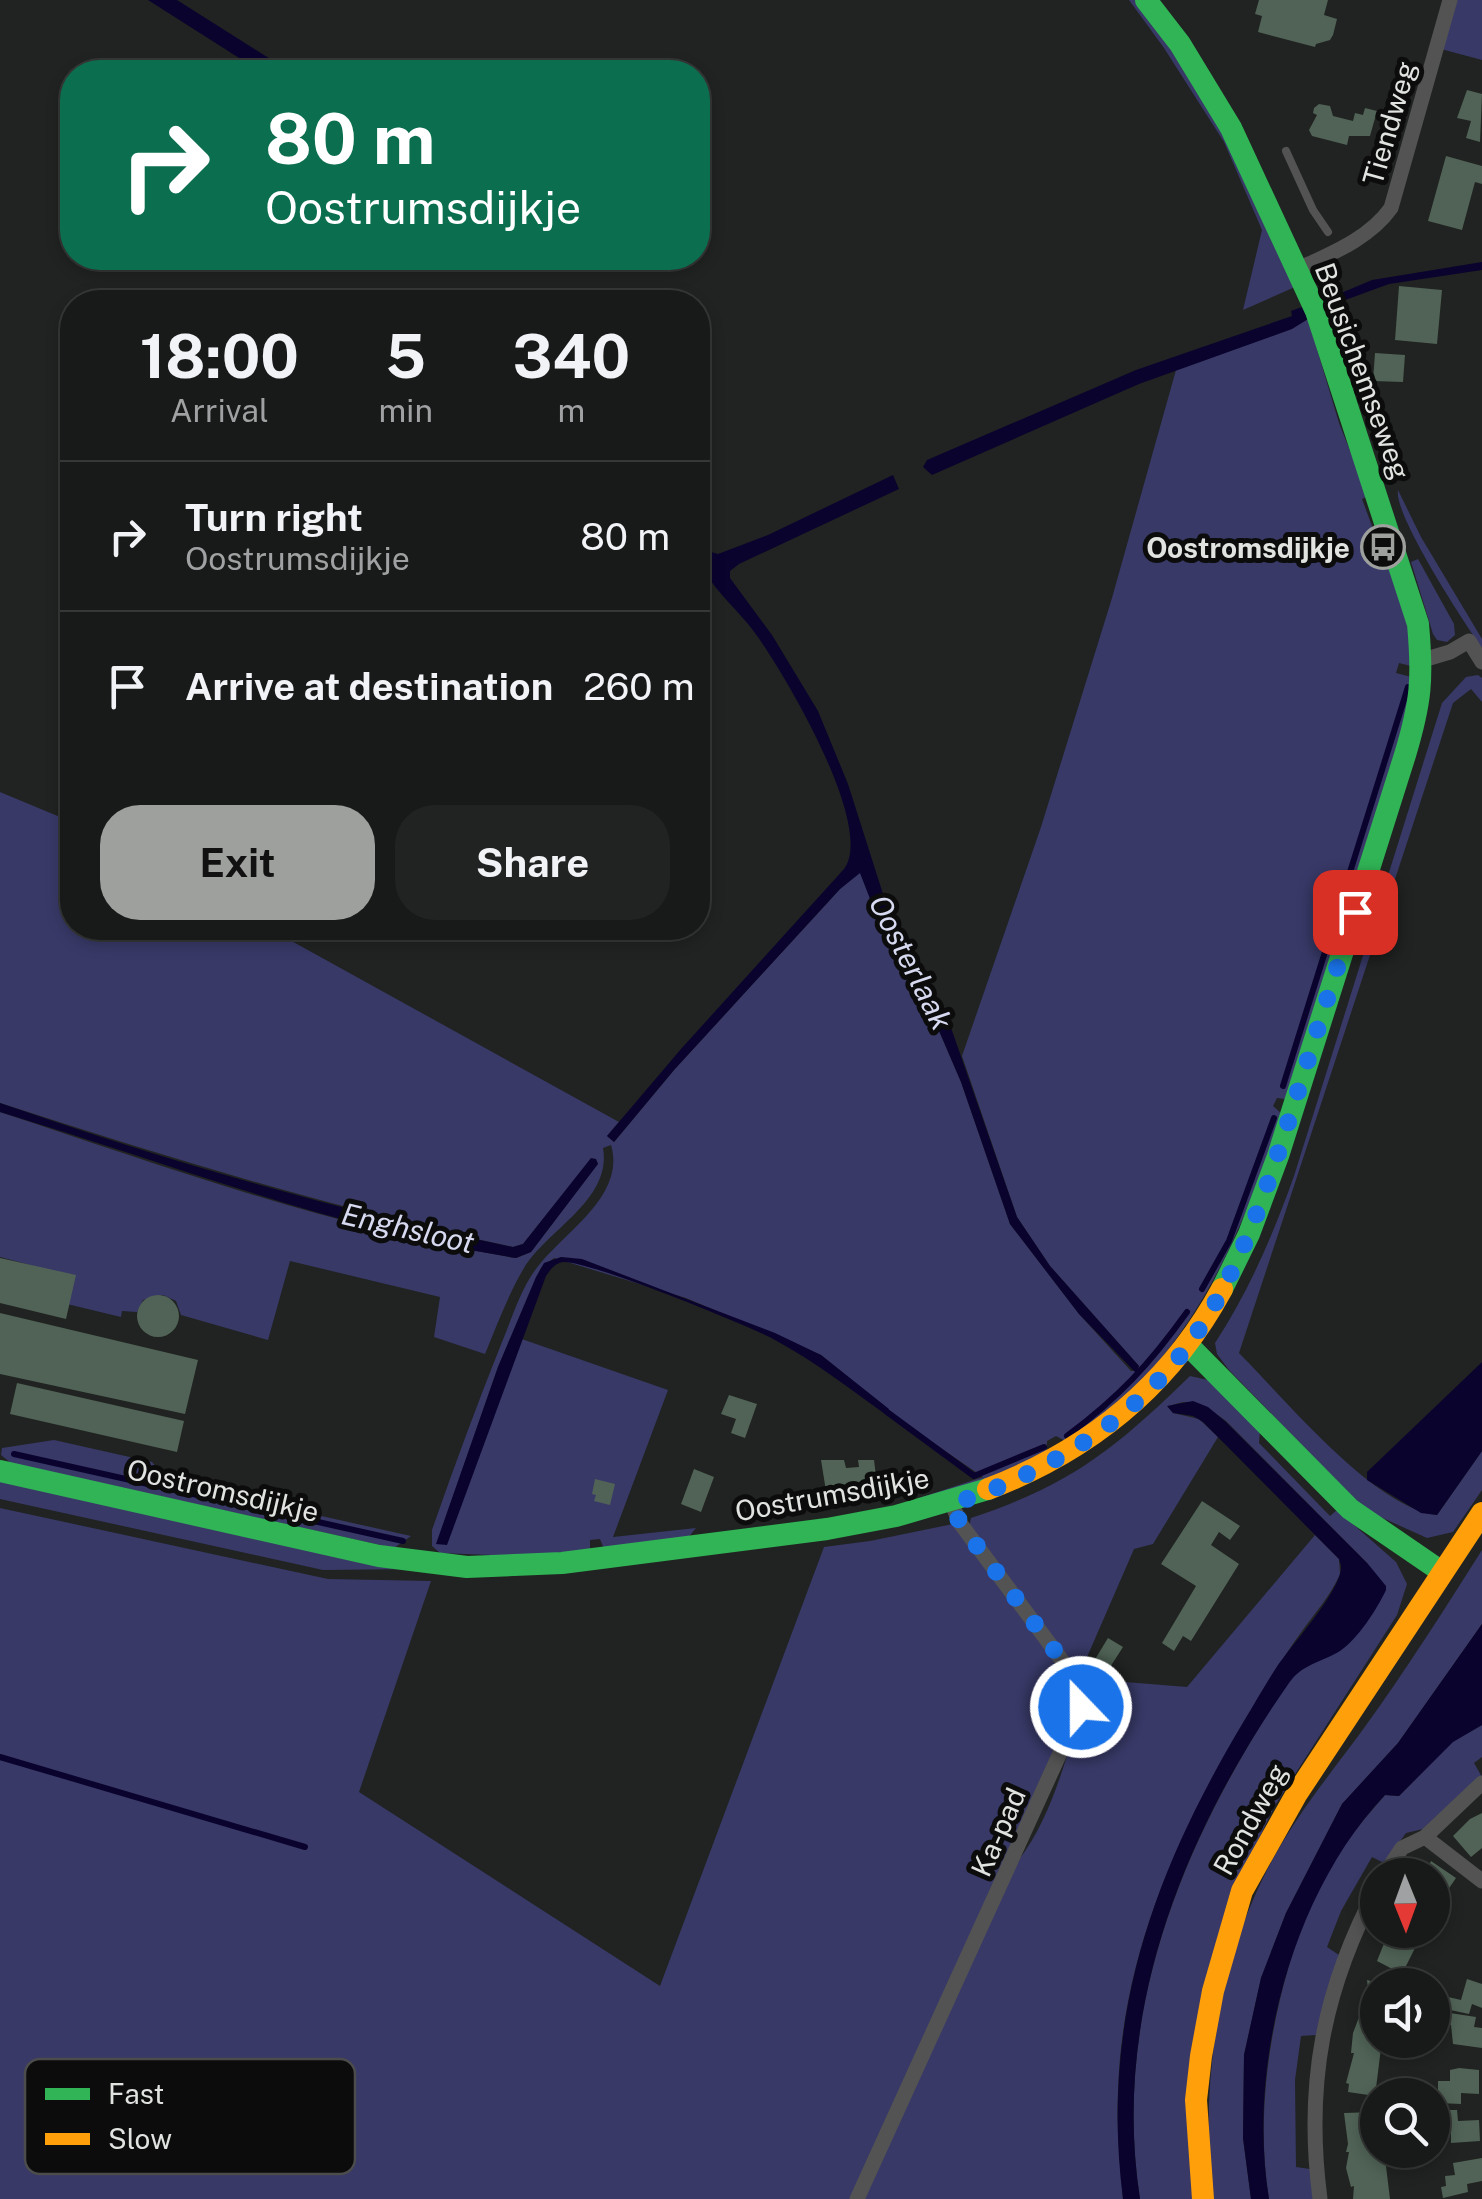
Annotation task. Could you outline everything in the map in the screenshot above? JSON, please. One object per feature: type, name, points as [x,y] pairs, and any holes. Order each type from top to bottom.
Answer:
[{"type":"street","name":"Beusichemseweg","points":[[1146,0],[1180,44],[1231,128],[1316,311],[1408,588],[1423,660]]},
{"type":"street","name":"Tiendweg","points":[[1296,270],[1368,232],[1391,208],[1450,0]]},
{"type":"street","points":[[1423,660],[1469,641],[1482,662]]},
{"type":"street","name":"Oostrumsdijkje","points":[[434,1565],[505,1568],[560,1562],[842,1528],[952,1504],[1012,1483],[1079,1447],[1127,1410],[1188,1346],[1220,1296],[1264,1196],[1414,724],[1422,692],[1423,660]]},
{"type":"street","points":[[1188,1346],[1350,1509],[1442,1572]]},
{"type":"street","name":"Oostromsdijkje","points":[[0,1471],[434,1565]]},
{"type":"street","name":"Ka-pad","points":[[858,2199],[1081,1707],[1075,1678],[960,1523],[952,1504]]},
{"type":"street","name":"Rondweg","points":[[1204,2199],[1196,2100],[1201,2056],[1212,1991],[1242,1890],[1296,1795],[1482,1514]]},
{"type":"street","points":[[1395,1858],[1402,1848],[1425,1837],[1482,1783]]},
{"type":"street","points":[[1425,1837],[1482,1881]]},
{"type":"street","points":[[1320,2199],[1314,2089],[1321,2038],[1336,1980],[1360,1920]]},
{"type":"lane","points":[[1286,151],[1313,210],[1328,232]]},
{"type":"shaded area","points":[[1129,0],[1136,0],[1170,46],[1228,141],[1295,287],[1243,310],[1262,230],[1224,142]]},
{"type":"shaded area","points":[[1455,0],[1482,0],[1482,60],[1441,49]]},
{"type":"shaded area","points":[[1308,319],[1339,423],[1368,496],[1362,499],[1386,564],[1392,563],[1401,589],[1415,667],[1399,663],[1396,673],[1415,678],[1406,718],[1285,1099],[1277,1098],[1273,1106],[1282,1114],[1227,1254],[1177,1338],[1146,1376],[1111,1411],[1069,1443],[1056,1436],[1047,1441],[1046,1457],[965,1492],[919,1498],[983,1477],[903,1422],[821,1355],[686,1298],[554,1258],[541,1268],[498,1367],[437,1543],[516,1337],[668,1390],[613,1537],[696,1528],[687,1539],[604,1549],[600,1539],[590,1540],[590,1550],[518,1556],[440,1553],[432,1546],[432,1530],[518,1302],[539,1265],[602,1196],[613,1163],[611,1145],[603,1148],[598,1183],[588,1199],[524,1268],[485,1354],[434,1337],[440,1297],[290,1261],[268,1340],[181,1315],[176,1301],[163,1295],[143,1300],[137,1312],[122,1311],[121,1317],[67,1304],[72,1276],[0,1257],[0,1112],[320,1214],[516,1258],[531,1252],[598,1163],[591,1159],[523,1244],[513,1247],[255,1182],[0,1103],[0,792],[60,817],[60,940],[290,940],[619,1122],[607,1136],[614,1142],[674,1070],[860,872],[876,914],[937,1026],[961,1082],[1010,1224],[1079,1314],[1131,1371],[1138,1371],[1139,1366],[1050,1266],[1017,1217],[962,1056],[1041,827],[1112,598],[1176,370],[1291,329]]},
{"type":"shaded area","points":[[1398,490],[1421,537],[1482,639],[1482,648],[1418,544],[1399,503]]},
{"type":"shaded area","points":[[1418,559],[1454,624],[1455,635],[1447,642],[1437,640],[1433,634],[1411,562]]},
{"type":"shaded area","points":[[1466,677],[1482,678],[1482,702],[1471,689],[1453,703],[1239,1353],[1332,1449],[1386,1493],[1412,1508],[1437,1515],[1482,1451],[1482,1490],[1453,1532],[1427,1538],[1357,1502],[1229,1370],[1217,1354],[1215,1343],[1259,1262],[1294,1176],[1442,703]]},
{"type":"shaded area","points":[[1190,1376],[1208,1380],[1260,1431],[1259,1443],[1330,1516],[1337,1510],[1396,1562],[1407,1584],[1397,1615],[1274,1807],[1243,1872],[1188,2118],[1193,2199],[1140,2199],[1134,2139],[1135,2079],[1154,1964],[1171,1908],[1218,1800],[1247,1748],[1287,1685],[1316,1657],[1368,1564],[1226,1421],[1192,1402],[1168,1407],[1173,1413],[1199,1419],[1218,1437],[1153,1544],[1134,1549],[1084,1664],[1088,1667],[1080,1675],[969,1527],[971,1518],[1037,1492],[1090,1462],[1139,1424]]},
{"type":"shaded area","points":[[54,1440],[152,1462],[169,1482],[411,1536],[394,1548],[12,1464],[1,1455],[2,1448]]},
{"type":"shaded area","points":[[0,1479],[415,1569],[323,1570],[0,1499]]},
{"type":"shaded area","points":[[0,1508],[328,1579],[431,1581],[359,1792],[660,1986],[824,1547],[953,1524],[1073,1688],[1074,1705],[851,2199],[0,2199]]},
{"type":"shaded area","points":[[1315,1535],[1339,1559],[1340,1574],[1226,1753],[1179,1845],[1143,1940],[1122,2040],[1118,2119],[1123,2199],[863,2199],[1018,1861],[1042,1823],[1087,1694],[1113,1681],[1187,1687]]},
{"type":"shaded area","points":[[1482,1550],[1482,1624],[1398,1743],[1342,1804],[1286,1913],[1261,1978],[1244,2055],[1243,2138],[1251,2199],[1212,2199],[1209,2121],[1214,2043],[1241,1929],[1267,1870],[1292,1827],[1395,1684]]},
{"type":"shaded area","points":[[1482,1725],[1482,1757],[1474,1763],[1482,1777],[1423,1829],[1406,1833],[1388,1858],[1360,1858],[1360,1878],[1327,1947],[1339,1955],[1316,2035],[1301,2036],[1295,2080],[1296,2167],[1310,2169],[1315,2199],[1269,2199],[1264,2124],[1271,2045],[1288,1968],[1314,1896],[1337,1856],[1385,1795],[1399,1796],[1453,1741]]},
{"type":"water","points":[[148,0],[177,0],[272,60],[242,60]]},
{"type":"water","points":[[1482,262],[1482,270],[1389,284],[1337,303],[1334,296],[1372,280]]},
{"type":"water","points":[[1302,307],[1308,319],[1292,329],[1139,384],[932,475],[923,467],[927,460],[1136,370],[1292,316],[1291,311]]},
{"type":"water","name":"Oosterlaak","points":[[893,475],[899,489],[739,564],[730,571],[730,578],[772,635],[818,711],[848,784],[890,916],[949,1022],[1017,1217],[1050,1266],[1139,1366],[1136,1373],[1079,1314],[1010,1224],[961,1082],[937,1026],[876,914],[860,873],[840,889],[674,1070],[614,1142],[607,1136],[844,869],[851,848],[848,820],[837,786],[804,713],[768,652],[710,579],[710,550],[718,554],[768,535]]},
{"type":"water","name":"Enghsloot","points":[[0,1103],[254,1183],[513,1247],[523,1244],[591,1158],[598,1164],[531,1252],[516,1258],[385,1231],[256,1194],[0,1112]]},
{"type":"water","points":[[561,1257],[582,1259],[775,1333],[821,1355],[889,1409],[885,1414],[804,1357],[759,1332],[634,1282],[563,1262],[546,1276],[447,1545],[436,1544],[498,1367],[536,1277],[544,1263]]},
{"type":"water","points":[[1482,1362],[1482,1451],[1437,1515],[1421,1513],[1367,1480],[1367,1472]]},
{"type":"water","points":[[1193,1401],[1226,1422],[1368,1564],[1386,1590],[1347,1646],[1306,1667],[1289,1683],[1217,1801],[1188,1863],[1164,1928],[1147,1994],[1136,2061],[1134,2130],[1140,2199],[1123,2199],[1119,2070],[1127,2009],[1160,1892],[1183,1834],[1212,1778],[1276,1668],[1329,1597],[1341,1569],[1339,1559],[1203,1422],[1173,1413],[1167,1406]]},
{"type":"water","points":[[1482,1624],[1482,1725],[1453,1742],[1399,1796],[1385,1795],[1352,1835],[1324,1881],[1301,1931],[1271,2039],[1264,2148],[1269,2199],[1251,2199],[1243,2138],[1244,2055],[1261,1978],[1286,1913],[1342,1804],[1398,1743]]},
{"type":"building","points":[[1259,0],[1328,0],[1324,15],[1337,19],[1333,35],[1315,47],[1258,32],[1262,16],[1255,14]]},
{"type":"building","points":[[1467,90],[1482,94],[1480,142],[1466,138],[1471,121],[1457,118]]},
{"type":"building","points":[[1319,104],[1330,106],[1333,116],[1353,121],[1355,113],[1363,115],[1365,108],[1377,111],[1370,136],[1349,136],[1347,145],[1312,136],[1309,130],[1317,115],[1314,108]]},
{"type":"building","points":[[1446,156],[1482,166],[1482,184],[1475,182],[1462,230],[1428,221]]},
{"type":"building","points":[[1399,286],[1442,290],[1437,344],[1395,340]]},
{"type":"building","points":[[1375,353],[1405,355],[1403,382],[1373,381]]},
{"type":"building","points":[[0,1258],[76,1275],[66,1319],[0,1303]]},
{"type":"building","points":[[158,1295],[173,1301],[179,1316],[173,1331],[158,1337],[143,1331],[137,1316],[143,1301]]},
{"type":"building","points":[[0,1313],[198,1360],[185,1414],[0,1374]]},
{"type":"building","points":[[17,1383],[184,1421],[177,1452],[10,1414]]},
{"type":"building","points":[[729,1395],[757,1404],[745,1438],[731,1433],[736,1419],[721,1414]]},
{"type":"building","points":[[821,1460],[844,1460],[846,1468],[859,1467],[858,1460],[874,1460],[877,1484],[826,1491]]},
{"type":"building","points":[[694,1469],[714,1477],[701,1512],[681,1504]]},
{"type":"building","points":[[595,1479],[615,1484],[610,1505],[594,1501]]},
{"type":"building","points":[[1202,1501],[1240,1526],[1230,1540],[1219,1532],[1211,1545],[1239,1564],[1191,1641],[1183,1636],[1174,1651],[1162,1643],[1196,1586],[1161,1564]]},
{"type":"building","points":[[1108,1638],[1123,1647],[1105,1675],[1091,1666]]},
{"type":"building","points":[[1482,1813],[1482,1848],[1471,1857],[1453,1836]]},
{"type":"building","points":[[1382,1948],[1415,1948],[1405,1968],[1390,1968],[1377,1961]]},
{"type":"building","points":[[1467,1979],[1482,1984],[1482,2008],[1472,2004],[1469,2014],[1450,2010],[1450,1997],[1461,2000]]},
{"type":"building","points":[[1450,2013],[1476,2017],[1474,2027],[1482,2028],[1482,2048],[1453,2044]]},
{"type":"building","points":[[1360,2015],[1360,2058],[1380,2058],[1377,2078],[1360,2078],[1360,2094],[1348,2092],[1346,2083],[1354,2053],[1353,2033]]},
{"type":"building","points":[[1450,2070],[1479,2070],[1479,2094],[1461,2093],[1461,2104],[1450,2104]]},
{"type":"building","points":[[1450,2110],[1457,2110],[1458,2121],[1479,2120],[1480,2141],[1451,2143]]},
{"type":"building","points":[[1360,2112],[1360,2168],[1386,2168],[1390,2199],[1353,2199],[1354,2186],[1351,2187],[1346,2168],[1349,2152],[1344,2113]]},
{"type":"building","points":[[1482,2158],[1482,2181],[1467,2184],[1468,2192],[1443,2198],[1445,2176],[1455,2175],[1453,2163]]},
{"type":"waterway","points":[[1283,1086],[1408,687]]},
{"type":"waterway","points":[[1202,1289],[1229,1241],[1274,1118]]},
{"type":"waterway","points":[[1067,1436],[1132,1379],[1187,1312]]},
{"type":"waterway","points":[[887,1412],[974,1476],[1044,1447]]},
{"type":"waterway","points":[[14,1454],[403,1541]]},
{"type":"waterway","points":[[0,1757],[305,1847]]},
{"type":"traffic: fast","points":[[1146,0],[1180,44],[1231,128],[1316,311],[1418,624],[1420,643],[1419,690],[1405,755],[1278,1156],[1249,1234],[1222,1289]]},
{"type":"traffic: fast","points":[[1188,1345],[1350,1509],[1442,1572]]},
{"type":"traffic: fast","points":[[0,1471],[379,1556],[467,1567],[562,1563],[827,1529],[896,1516],[988,1489]]},
{"type":"traffic: slow","points":[[988,1489],[1060,1455],[1124,1410],[1178,1355],[1222,1289]]},
{"type":"traffic: slow","points":[[1203,2199],[1196,2100],[1201,2056],[1213,1991],[1242,1891],[1296,1795],[1482,1513]]},
{"type":"place","name":"Oostromsdijkje","points":[[1383,547]]},
{"type":"route","points":[[1081,1707],[1075,1678],[960,1523],[952,1504],[1012,1483],[1079,1447],[1127,1410],[1188,1346],[1220,1296],[1264,1196],[1355,912]]}]
